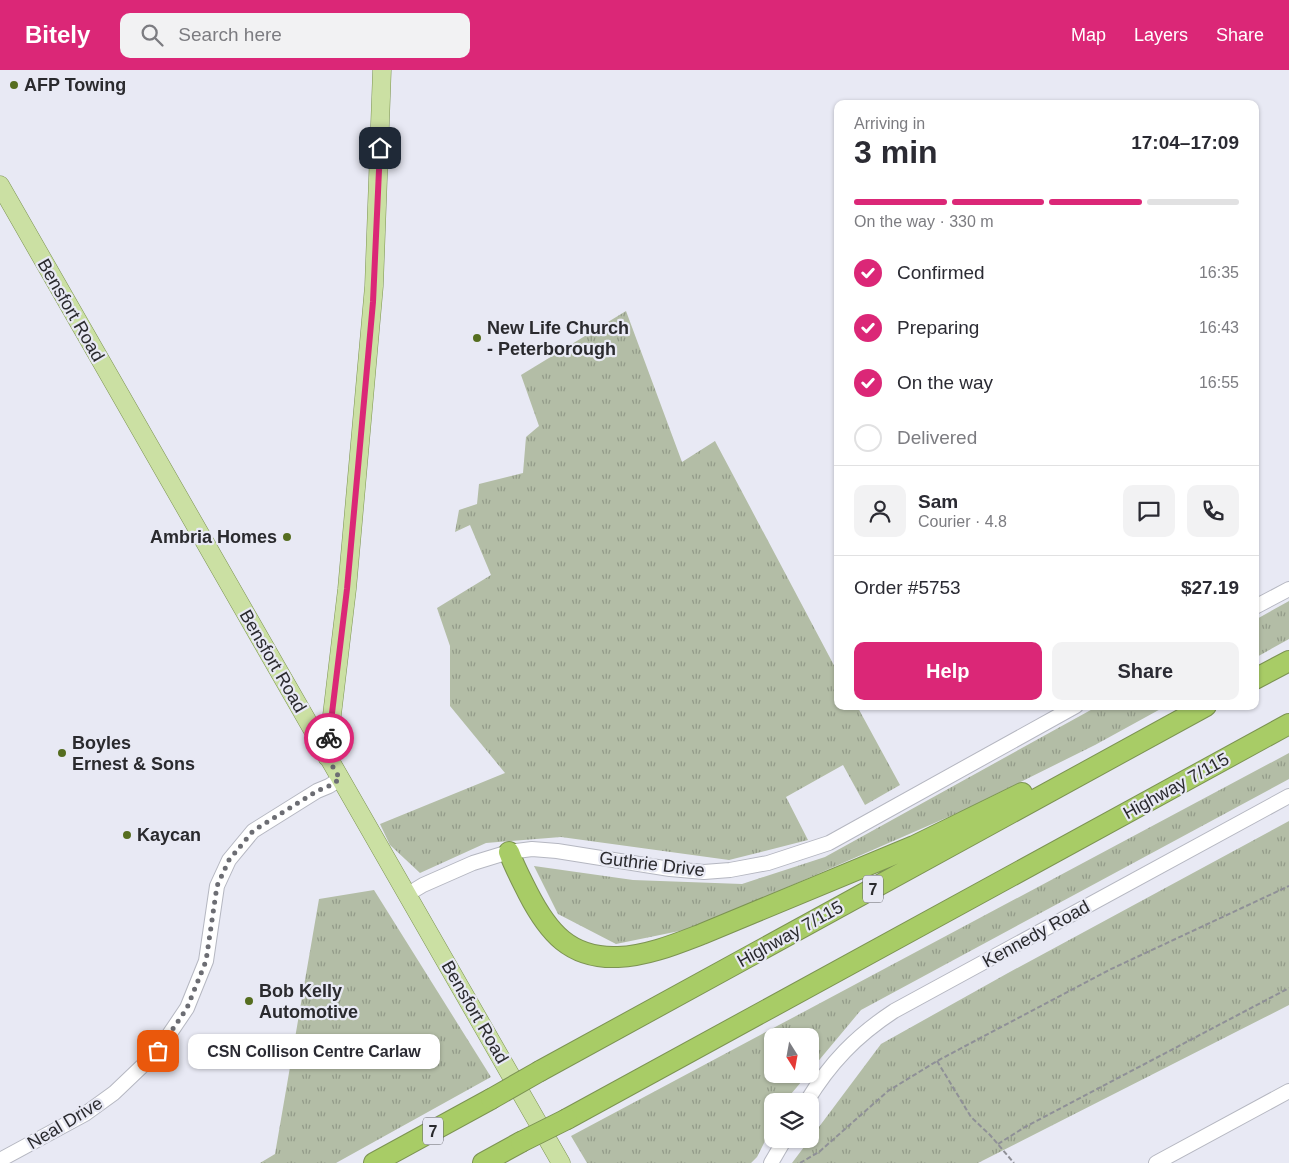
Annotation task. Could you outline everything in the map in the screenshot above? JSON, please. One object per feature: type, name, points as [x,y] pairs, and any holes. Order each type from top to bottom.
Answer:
[{"type":"highway","points":[[1259,677],[1289,661]]},
{"type":"highway","name":"Highway 7/115","points":[[374,1163],[1199,710]]},
{"type":"highway","name":"Highway 7/115","points":[[483,1163],[567,1119],[1289,724]]},
{"type":"highway","points":[[1159,795],[1289,732]]},
{"type":"highway","points":[[509,852],[533,902],[550,930],[564,943],[579,951],[618,958],[668,947],[702,934],[914,846],[1037,786],[1092,769]]},
{"type":"main road","points":[[327,757],[347,589],[374,286],[382,70]]},
{"type":"main road","name":"Bensfort Road","points":[[0,185],[562,1163]]},
{"type":"street","points":[[1259,606],[1289,589]]},
{"type":"street","name":"Guthrie Drive","points":[[408,894],[423,885],[473,863],[509,852],[532,849],[557,851],[670,869],[704,872],[730,870],[768,863],[828,843],[1069,710]]},
{"type":"street","name":"Neal Drive","points":[[0,1160],[85,1114],[114,1093],[158,1051],[187,1008],[206,961],[217,886],[229,860],[253,831],[340,779]]},
{"type":"street","name":"Kennedy Road","points":[[812,1093],[841,1054],[873,1025],[894,1011],[1289,796]]},
{"type":"street","points":[[1156,1163],[1289,1091]]},
{"type":"street","points":[[771,1163],[780,1148]]},
{"type":"path","points":[[800,1163],[819,1152],[888,1091],[937,1061],[1109,970],[1289,886]]},
{"type":"path","points":[[998,1144],[1025,1127],[1289,988]]},
{"type":"path","points":[[937,1061],[971,1117],[1014,1163]]},
{"type":"green space","points":[[626,311],[682,462],[715,441],[834,665],[834,710],[859,710],[900,785],[865,805],[843,765],[786,797],[808,840],[729,860],[561,837],[486,843],[420,873],[390,845],[380,824],[505,773],[450,706],[450,646],[437,608],[491,575],[470,525],[455,532],[459,510],[477,504],[479,484],[523,473],[526,437],[539,426],[521,375]]},
{"type":"green space","points":[[1289,601],[1289,639],[1259,656],[1259,618]]},
{"type":"green space","points":[[1091,710],[1159,710],[1095,745],[962,811],[694,928],[616,944],[558,914],[534,866],[633,880],[742,884],[825,857]]},
{"type":"green space","points":[[1289,753],[1289,779],[861,1010],[819,1060],[819,1028],[773,1028]]},
{"type":"green space","points":[[1289,821],[1289,1005],[978,1163],[792,1163],[803,1148],[819,1148],[819,1127],[881,1044]]},
{"type":"green space","points":[[374,890],[491,1077],[336,1163],[260,1163],[275,1154],[319,899]]},
{"type":"green space","points":[[764,1033],[764,1083],[800,1083],[792,1093],[764,1093],[764,1143],[757,1157],[751,1163],[587,1163],[571,1136]]},
{"type":"way so far","points":[[158,1051],[187,1008],[206,961],[217,886],[229,860],[253,831],[340,779],[327,757],[329,738]]},
{"type":"place","name":"AFP Towing","points":[[14,85]]},
{"type":"place","name":"New Life Church - Peterborough","points":[[477,338]]},
{"type":"place","name":"Ambria Homes","points":[[287,537]]},
{"type":"place","name":"Boyles Ernest & Sons","points":[[62,753]]},
{"type":"place","name":"Kaycan","points":[[127,835]]},
{"type":"place","name":"Bob Kelly Automotive","points":[[249,1001]]},
{"type":"place","name":"CSN Collison Centre Carlaw","points":[[158,1051]]},
{"type":"route","points":[[329,738],[347,589],[373,302],[380,148]]}]
